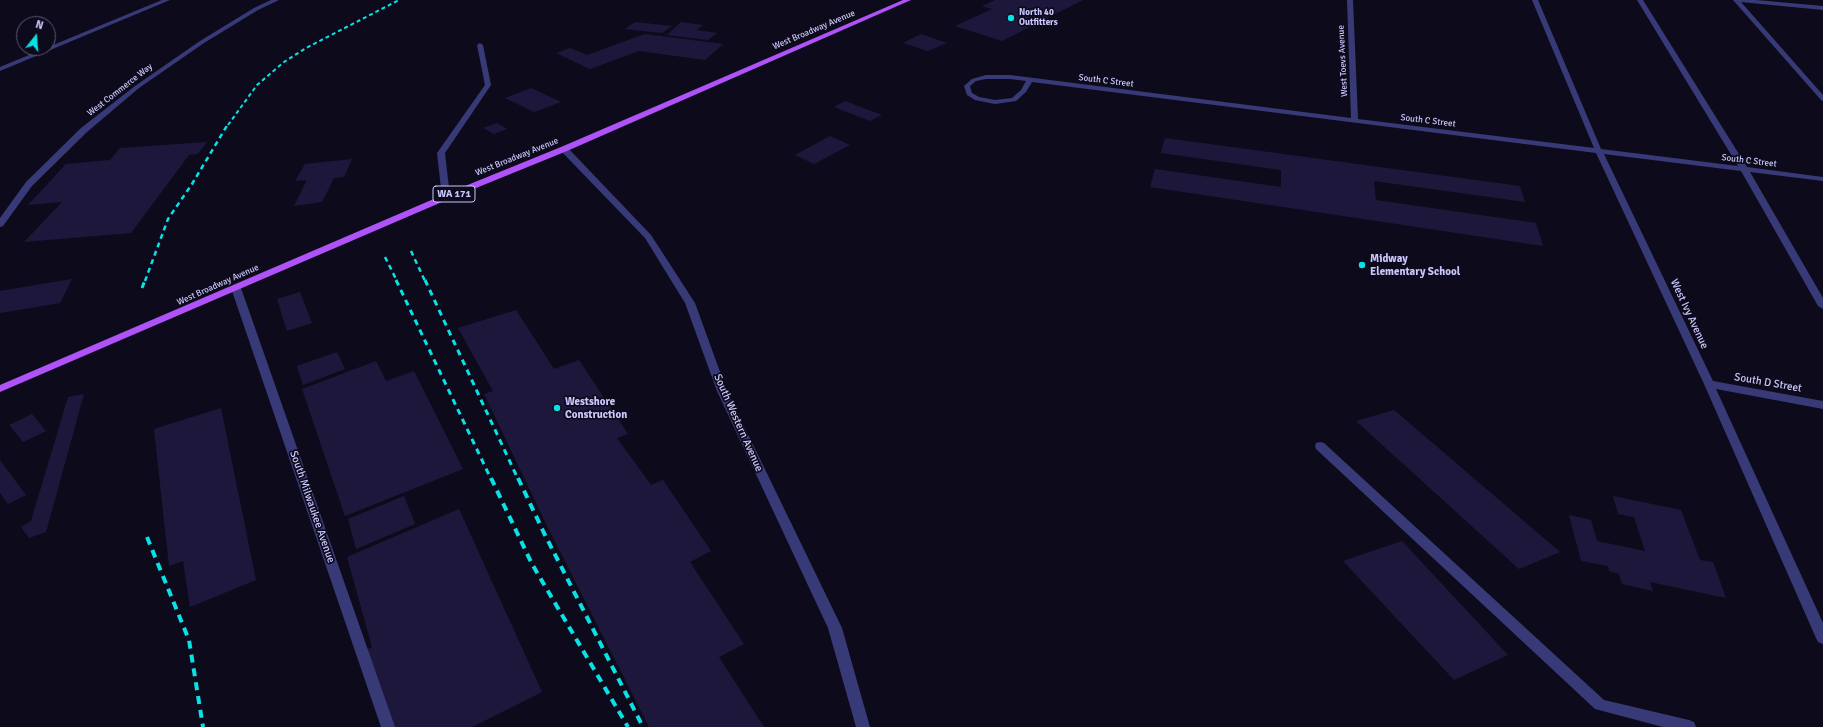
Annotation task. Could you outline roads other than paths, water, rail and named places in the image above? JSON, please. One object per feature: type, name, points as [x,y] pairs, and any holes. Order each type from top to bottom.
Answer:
[{"type":"main road","name":"West Broadway Avenue","points":[[0,389],[446,197],[564,149],[908,0]]},
{"type":"street","points":[[0,68],[167,0]]},
{"type":"street","name":"West Commerce Way","points":[[0,224],[34,180],[84,130],[125,96],[202,42],[276,0]]},
{"type":"street","name":"West Toevs Avenue","points":[[1350,0],[1355,121]]},
{"type":"street","name":"West Ivy Avenue","points":[[1534,0],[1599,152],[1708,384],[1823,638]]},
{"type":"street","points":[[1640,0],[1744,170],[1823,306]]},
{"type":"street","points":[[1737,0],[1823,8]]},
{"type":"street","points":[[1737,0],[1823,99]]},
{"type":"street","points":[[446,197],[441,153],[488,85],[480,45]]},
{"type":"street","name":"South C Street","points":[[1030,80],[1024,91],[1014,100],[995,102],[977,99],[969,94],[967,86],[974,80],[986,77],[1010,77],[1823,179]]},
{"type":"street","name":"South Western Avenue","points":[[564,149],[648,237],[690,303],[722,391],[834,628],[862,727]]},
{"type":"street","name":"South Milwaukee Avenue","points":[[236,288],[388,727]]},
{"type":"street","name":"South D Street","points":[[1708,384],[1823,405]]},
{"type":"street","points":[[1320,446],[1600,705],[1689,727]]},
{"type":"railway","points":[[228,125],[257,85],[284,62],[306,48],[399,0]]},
{"type":"railway","points":[[145,281],[168,219],[192,184],[228,124]]},
{"type":"railway","points":[[411,251],[425,281]]},
{"type":"railway","points":[[385,257],[397,281]]},
{"type":"railway","points":[[142,288],[145,280]]},
{"type":"railway","points":[[396,280],[491,479]]},
{"type":"railway","points":[[425,280],[518,479]]},
{"type":"railway","points":[[491,478],[532,564],[628,727]]},
{"type":"railway","points":[[518,478],[544,533],[643,727]]},
{"type":"railway","points":[[147,537],[189,640],[203,727]]},
{"type":"place","name":"North 40 Outfitters","points":[[1011,18]]},
{"type":"place","name":"Midway Elementary School","points":[[1362,265]]},
{"type":"place","name":"Westshore Construction","points":[[557,408]]}]
